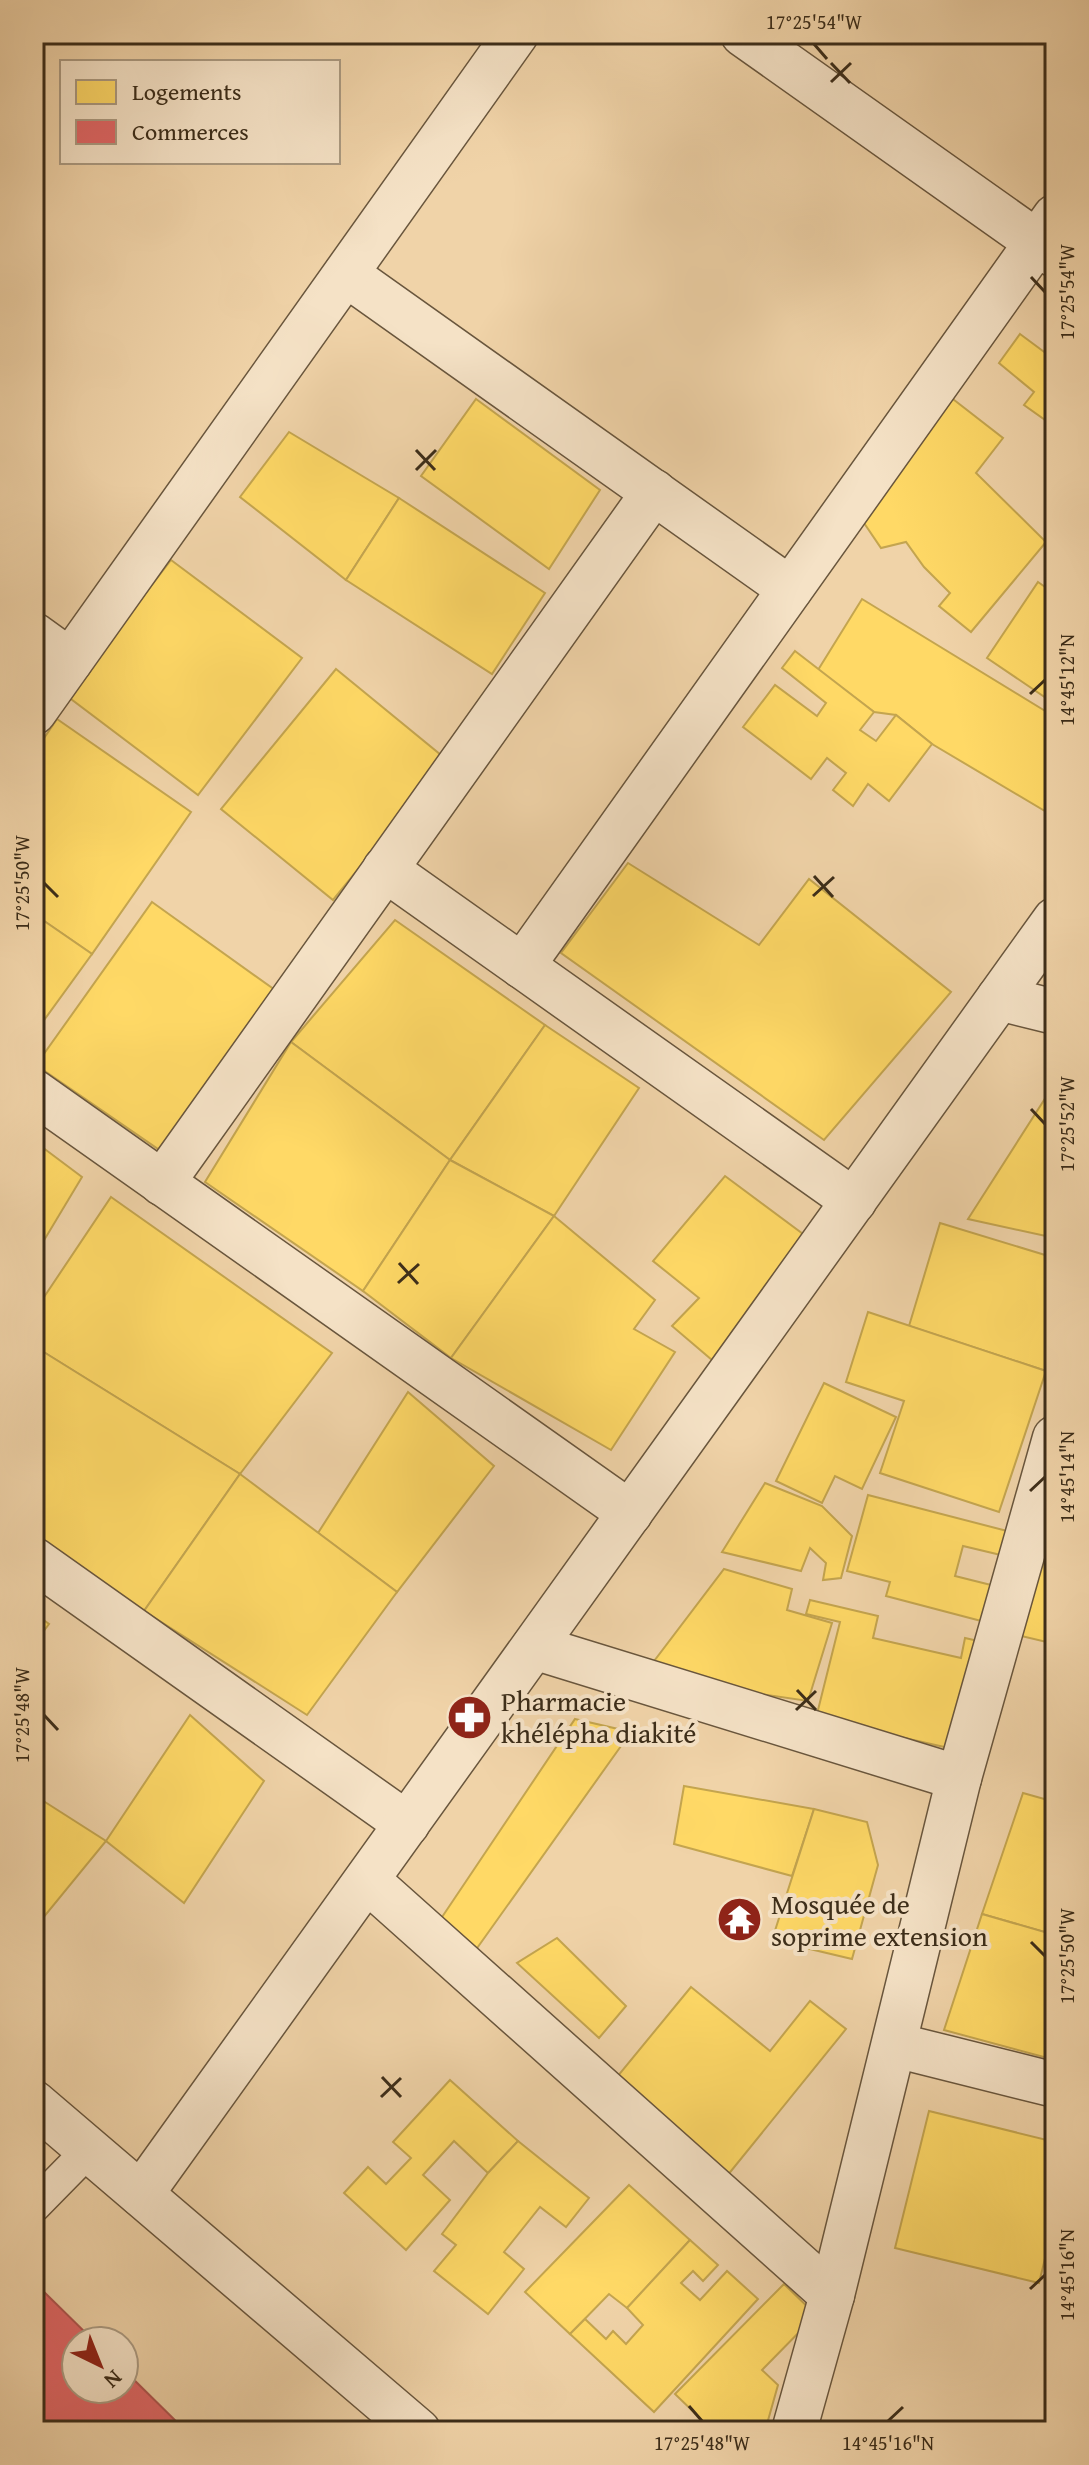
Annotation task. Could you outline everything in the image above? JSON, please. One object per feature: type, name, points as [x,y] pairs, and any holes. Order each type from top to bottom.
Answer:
[{"type":"street","points":[[34,712],[516,34]]},
{"type":"street","points":[[522,966],[790,589],[1049,238],[743,34]]},
{"type":"street","points":[[346,274],[790,589]]},
{"type":"street","points":[[162,1183],[654,492]]},
{"type":"street","points":[[34,635],[70,661]]},
{"type":"street","points":[[385,869],[854,1201]]},
{"type":"street","points":[[141,2194],[1055,920]]},
{"type":"street","points":[[999,998],[1055,1012]]},
{"type":"street","points":[[34,1092],[630,1513]]},
{"type":"street","points":[[794,2431],[832,2295],[959,1778],[1055,1438]]},
{"type":"street","points":[[34,1560],[407,1824]]},
{"type":"street","points":[[534,1647],[959,1778]]},
{"type":"street","points":[[367,1880],[832,2295]]},
{"type":"street","points":[[895,2045],[1055,2085]]},
{"type":"street","points":[[34,2103],[418,2431]]},
{"type":"lane","points":[[34,2206],[89,2150]]},
{"type":"building: Logements","points":[[1020,334],[1055,360],[1055,427],[1024,405],[1034,392],[999,363]]},
{"type":"building: Logements","points":[[949,396],[1003,438],[976,473],[1046,542],[971,632],[939,606],[950,593],[924,567],[906,542],[881,548],[862,520]]},
{"type":"building: Logements","points":[[476,399],[600,490],[549,569],[421,476]]},
{"type":"building: Logements","points":[[289,432],[399,498],[346,580],[240,497]]},
{"type":"building: Logements","points":[[399,498],[545,593],[492,674],[346,580]]},
{"type":"building: Logements","points":[[171,560],[302,658],[198,795],[67,696]]},
{"type":"building: Logements","points":[[1038,582],[1055,594],[1055,704],[987,658]]},
{"type":"building: Logements","points":[[862,599],[1055,717],[1055,817],[932,744],[896,715],[874,712],[818,670]]},
{"type":"building: Logements","points":[[795,651],[874,712],[860,730],[876,741],[896,715],[932,744],[889,801],[868,784],[853,806],[833,790],[846,773],[827,758],[811,779],[743,727],[775,685],[817,716],[826,703],[782,668]]},
{"type":"building: Logements","points":[[336,669],[447,760],[333,900],[221,809]]},
{"type":"building: Logements","points":[[57,719],[191,812],[92,954],[34,914],[34,753]]},
{"type":"building: Logements","points":[[628,863],[759,945],[809,879],[951,992],[824,1140],[561,953]]},
{"type":"building: Logements","points":[[152,902],[275,990],[161,1151],[36,1065]]},
{"type":"building: Logements","points":[[34,914],[92,954],[34,1034]]},
{"type":"building: Logements","points":[[395,920],[545,1025],[450,1160],[291,1042]]},
{"type":"building: Logements","points":[[545,1025],[639,1088],[554,1216],[450,1160]]},
{"type":"building: Logements","points":[[291,1042],[450,1160],[363,1291],[205,1182]]},
{"type":"building: Logements","points":[[1055,1083],[1055,1238],[968,1219]]},
{"type":"building: Logements","points":[[34,1141],[82,1177],[34,1257]]},
{"type":"building: Logements","points":[[450,1160],[554,1216],[451,1358],[363,1291]]},
{"type":"building: Logements","points":[[725,1176],[803,1234],[712,1360],[672,1326],[699,1298],[653,1261]]},
{"type":"building: Logements","points":[[111,1197],[332,1353],[240,1474],[34,1346],[34,1312]]},
{"type":"building: Logements","points":[[554,1216],[655,1300],[634,1329],[675,1352],[611,1450],[451,1358]]},
{"type":"building: Logements","points":[[940,1223],[1055,1258],[1055,1345],[1046,1371],[909,1326]]},
{"type":"building: Logements","points":[[868,1312],[1046,1371],[999,1512],[880,1473],[904,1401],[846,1382]]},
{"type":"building: Logements","points":[[34,1346],[240,1474],[144,1611],[34,1538]]},
{"type":"building: Logements","points":[[824,1383],[896,1417],[862,1489],[835,1476],[822,1503],[776,1481]]},
{"type":"building: Logements","points":[[408,1392],[494,1466],[397,1592],[318,1533]]},
{"type":"building: Logements","points":[[240,1474],[397,1592],[307,1715],[144,1611]]},
{"type":"building: Logements","points":[[765,1483],[822,1506],[852,1536],[841,1578],[823,1580],[826,1563],[810,1548],[801,1571],[722,1552]]},
{"type":"building: Logements","points":[[868,1495],[1011,1532],[1005,1556],[963,1546],[955,1576],[995,1586],[985,1622],[886,1596],[890,1582],[847,1571]]},
{"type":"building: Logements","points":[[1049,1520],[1055,1521],[1055,1644],[1017,1635]]},
{"type":"building: Logements","points":[[724,1569],[792,1589],[787,1610],[832,1623],[808,1701],[642,1677]]},
{"type":"building: Logements","points":[[810,1600],[878,1616],[873,1638],[961,1658],[965,1638],[987,1643],[962,1751],[816,1718],[840,1622],[806,1614]]},
{"type":"building: Logements","points":[[34,1613],[49,1624],[34,1644]]},
{"type":"building: Logements","points":[[190,1715],[264,1781],[184,1903],[106,1841]]},
{"type":"building: Logements","points":[[575,1719],[631,1732],[470,1958],[436,1926]]},
{"type":"building: Logements","points":[[684,1786],[814,1809],[792,1876],[674,1844]]},
{"type":"building: Logements","points":[[1023,1793],[1055,1802],[1055,1935],[982,1914]]},
{"type":"building: Logements","points":[[34,1795],[106,1841],[34,1929]]},
{"type":"building: Logements","points":[[814,1809],[867,1822],[878,1865],[852,1959],[772,1940]]},
{"type":"building: Logements","points":[[982,1914],[1055,1935],[1055,2060],[944,2030]]},
{"type":"building: Logements","points":[[557,1938],[626,2006],[599,2038],[517,1963]]},
{"type":"building: Logements","points":[[691,1987],[770,2051],[810,2001],[846,2029],[727,2176],[612,2083]]},
{"type":"building: Logements","points":[[450,2080],[518,2141],[488,2173],[454,2141],[423,2175],[450,2200],[406,2250],[344,2193],[368,2167],[386,2184],[411,2158],[393,2142]]},
{"type":"building: Logements","points":[[929,2111],[1055,2142],[1055,2218],[1039,2283],[895,2248]]},
{"type":"building: Logements","points":[[518,2141],[589,2198],[566,2227],[540,2207],[504,2252],[524,2269],[488,2314],[434,2271],[456,2245],[442,2234],[488,2173]]},
{"type":"building: Logements","points":[[629,2185],[690,2240],[627,2308],[609,2294],[570,2334],[525,2292]]},
{"type":"building: Logements","points":[[690,2240],[718,2265],[703,2281],[693,2271],[681,2283],[700,2300],[727,2271],[758,2299],[654,2412],[570,2334],[585,2319],[606,2339],[613,2331],[626,2344],[643,2325],[627,2308]]},
{"type":"building: Logements","points":[[784,2284],[816,2315],[762,2370],[778,2385],[765,2431],[691,2431],[702,2420],[675,2394]]},
{"type":"building: Commerces","points":[[35,2283],[78,2325],[60,2325],[60,2405],[140,2405],[140,2386],[186,2431],[34,2431]]},
{"type":"place","name":"Pharmacie khélépha diakité","points":[[470,1717]]},
{"type":"place","name":"Mosquée de soprime extension","points":[[740,1920]]}]
